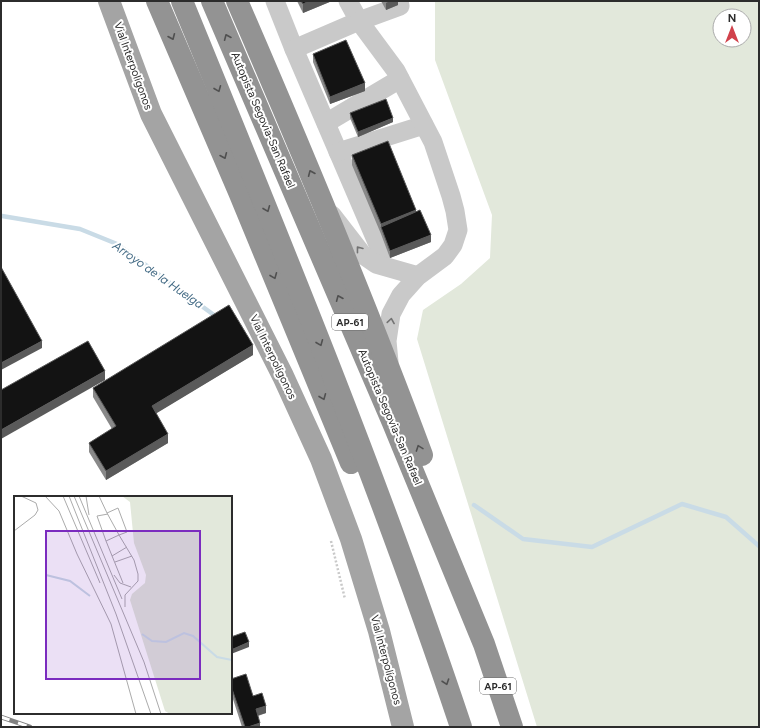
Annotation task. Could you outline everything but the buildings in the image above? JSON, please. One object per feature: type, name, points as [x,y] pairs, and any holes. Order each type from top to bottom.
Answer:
[{"type":"highway","points":[[157,1],[239,192],[339,435],[434,645]]},
{"type":"highway","name":"AP-61","points":[[182,1],[345,407],[434,645],[461,727]]},
{"type":"highway","name":"Autopista Segovia-San Rafael","points":[[212,1],[393,423],[484,644],[512,727]]},
{"type":"highway","points":[[236,1],[291,124],[324,203],[390,373],[434,490],[484,644]]},
{"type":"highway","points":[[245,1],[291,124]]},
{"type":"main road","name":"Vial Interpolígonos","points":[[109,1],[151,114],[283,376],[322,459],[351,539],[379,631],[403,727]]},
{"type":"lane","points":[[275,1],[294,50],[382,254]]},
{"type":"lane","points":[[348,1],[358,21],[396,71],[433,142],[451,196],[458,230],[453,245],[445,256],[418,276],[401,295],[392,314],[388,341],[390,373]]},
{"type":"lane","points":[[294,50],[358,21],[400,6],[399,1]]},
{"type":"lane","points":[[326,123],[400,79]]},
{"type":"lane","points":[[338,152],[424,125]]},
{"type":"lane","points":[[324,203],[363,255],[376,264],[418,276]]},
{"type":"shaded area","points":[[435,1],[759,1],[759,727],[537,727],[417,339],[423,310],[461,284],[490,258],[492,215],[435,60]]},
{"type":"waterway","name":"Arroyo de la Huelga","points":[[2,216],[80,229],[117,244],[218,318]]},
{"type":"waterway","name":"Arroyo de la Huelga","points":[[474,505],[523,539],[592,547],[682,504],[726,517],[759,546]]},
{"type":"railway","points":[[1,717],[30,727]]}]
